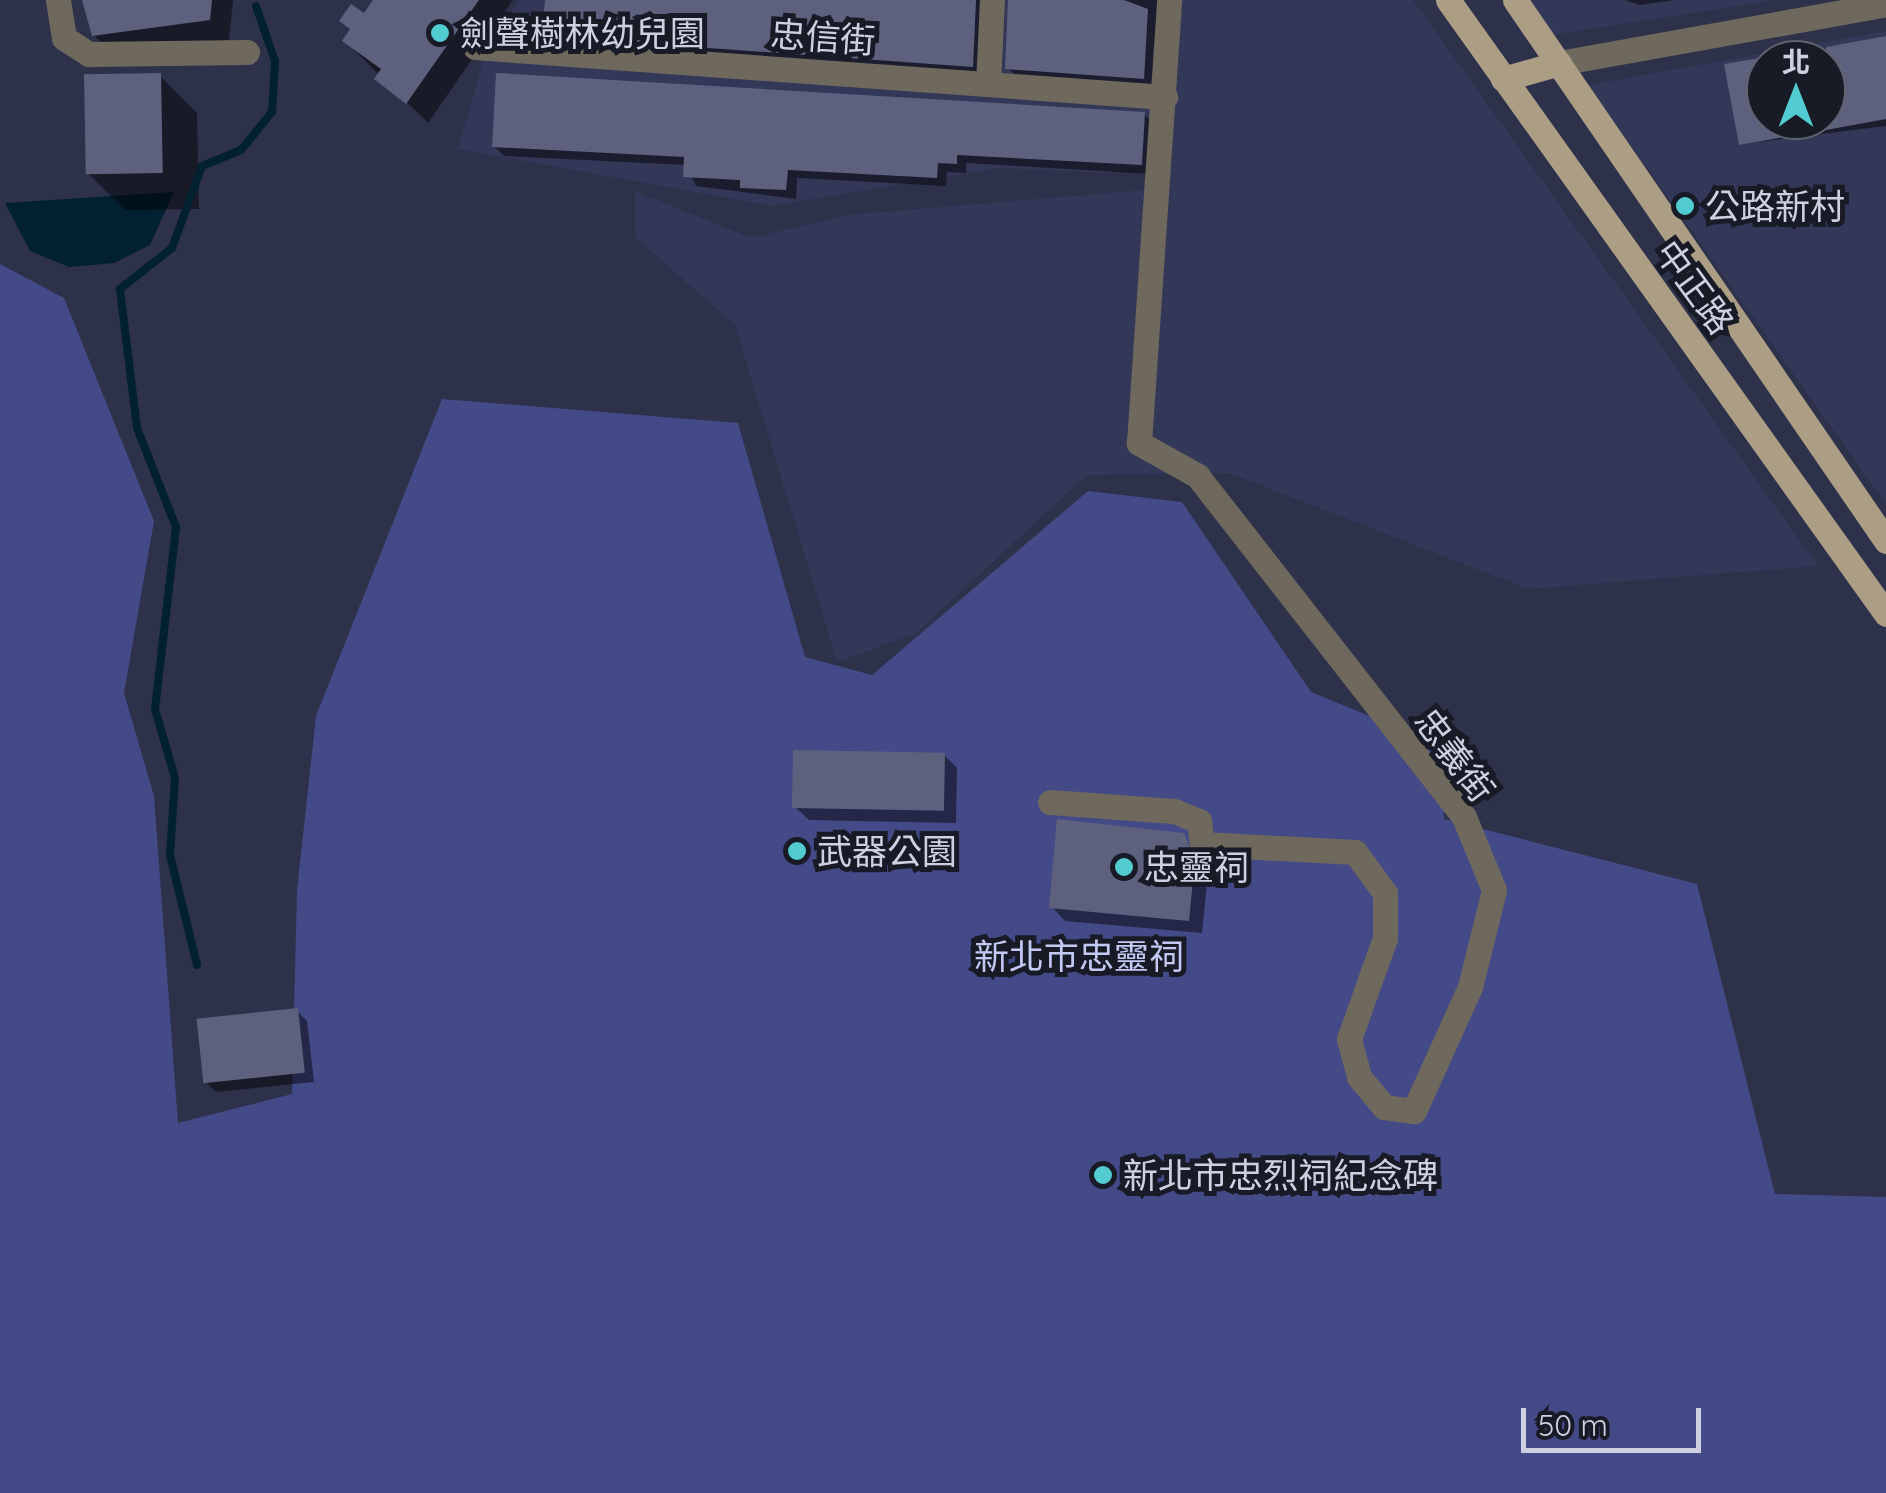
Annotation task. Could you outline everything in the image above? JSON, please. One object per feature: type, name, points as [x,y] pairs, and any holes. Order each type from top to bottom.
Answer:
[{"type":"main road","name":"中正路","points":[[1448,0],[1886,614]]},
{"type":"main road","name":"中正路","points":[[1516,0],[1886,541]]},
{"type":"main road","points":[[1502,80],[1559,63]]},
{"type":"street","points":[[58,0],[64,38],[89,54],[247,52]]},
{"type":"street","points":[[988,84],[992,0]]},
{"type":"street","name":"忠義街","points":[[1050,802],[1174,812],[1199,820],[1202,844],[1355,852],[1386,893],[1386,938],[1349,1038],[1359,1077],[1384,1107],[1414,1111],[1470,986],[1494,890],[1464,817],[1346,677],[1198,476],[1138,443],[1169,0]]},
{"type":"street","points":[[1559,63],[1886,4]]},
{"type":"street","name":"忠信街","points":[[475,47],[1165,97]]},
{"type":"shaded area","points":[[520,0],[1159,0],[1153,164],[1110,173],[1000,168],[772,206],[458,149],[487,48]]},
{"type":"shaded area","points":[[1182,0],[1413,0],[1818,566],[1528,589],[1229,473],[1087,475],[915,634],[837,662],[735,325],[635,237],[635,191],[751,238],[847,215],[1168,188]]},
{"type":"shaded area","points":[[1518,0],[1777,0],[1545,36]]},
{"type":"shaded area","points":[[1886,31],[1886,504],[1588,85],[1746,56],[1746,140],[1846,140],[1846,40],[1836,40]]},
{"type":"shaded area","points":[[174,192],[150,245],[114,263],[69,267],[30,251],[5,203]]},
{"type":"green space","name":"新北市忠靈祠","points":[[0,264],[64,298],[154,521],[124,693],[154,796],[178,1123],[292,1094],[297,890],[316,716],[442,399],[738,423],[805,657],[872,675],[1088,491],[1182,502],[1311,692],[1440,745],[1444,819],[1697,884],[1775,1194],[1886,1197],[1886,1493],[0,1493]]},
{"type":"building","points":[[82,0],[212,0],[210,20],[92,36]]},
{"type":"building","points":[[373,0],[479,0],[406,104],[374,79],[381,69],[342,41],[350,29],[339,21],[351,4],[364,13]]},
{"type":"building","points":[[545,0],[976,0],[973,67],[542,36]]},
{"type":"building","points":[[1008,0],[1124,0],[1148,9],[1144,79],[1005,69]]},
{"type":"building","points":[[1886,36],[1886,119],[1846,126],[1846,43]]},
{"type":"building","points":[[1746,60],[1746,140],[1767,140],[1739,145],[1724,64]]},
{"type":"building","points":[[161,73],[163,173],[86,174],[84,74]]},
{"type":"building","points":[[496,73],[1145,112],[1142,165],[957,155],[957,164],[938,163],[937,178],[788,170],[786,190],[740,188],[740,180],[683,177],[684,157],[492,147]]},
{"type":"building","points":[[793,750],[945,753],[944,811],[792,808]]},
{"type":"building","name":"忠靈祠","points":[[1057,819],[1184,833],[1195,859],[1189,921],[1049,908]]},
{"type":"building","points":[[298,1008],[305,1073],[203,1083],[197,1019]]},
{"type":"waterway","points":[[197,965],[170,855],[175,778],[155,709],[176,527],[137,428],[120,289],[172,248],[202,166],[241,150],[272,112],[275,61],[256,6]]},
{"type":"place","name":"劍聲樹林幼兒園","points":[[440,33]]},
{"type":"place","name":"公路新村","points":[[1685,206]]},
{"type":"place","name":"武器公園","points":[[797,851]]},
{"type":"place","name":"忠靈祠","points":[[1124,867]]},
{"type":"place","name":"新北市忠烈祠紀念碑","points":[[1103,1175]]}]
